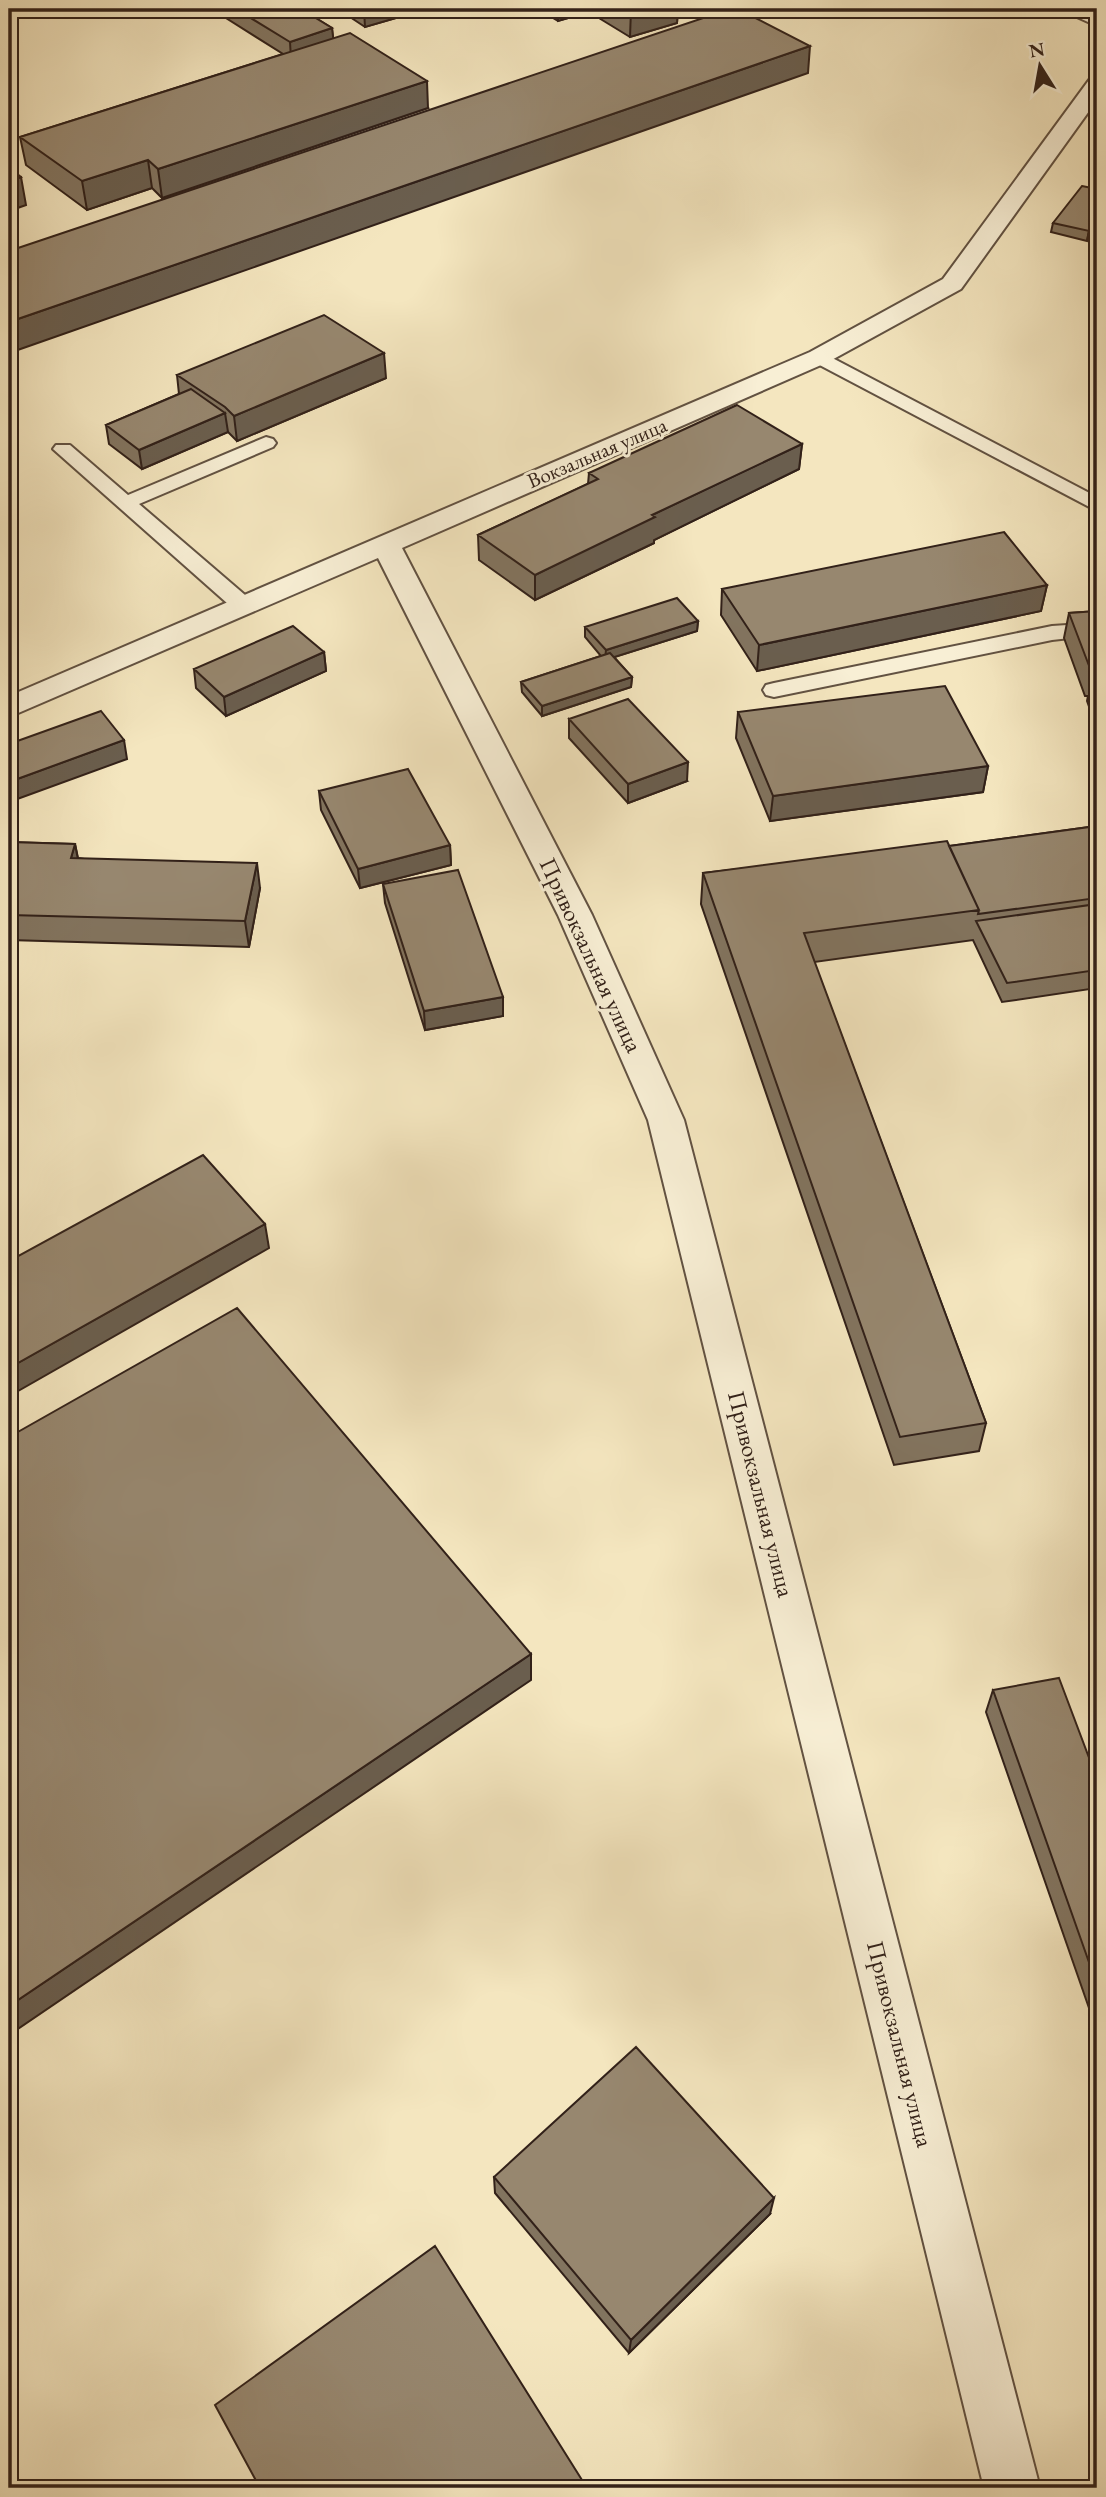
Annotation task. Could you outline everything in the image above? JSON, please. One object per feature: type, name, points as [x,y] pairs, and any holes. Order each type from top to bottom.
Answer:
[{"type":"street","points":[[1075,9],[1097,20]]},
{"type":"street","name":"Вокзальная улица","points":[[9,707],[819,357],[952,284],[1097,85]]},
{"type":"street","name":"Привокзальная улица","points":[[386,545],[575,915],[666,1120],[1012,2488]]},
{"type":"lane","points":[[819,357],[1097,505]]},
{"type":"lane","points":[[125,503],[267,443]]},
{"type":"lane","points":[[63,449],[244,606]]},
{"type":"lane","points":[[774,690],[1052,632],[1097,629]]},
{"type":"building","points":[[236,9],[301,9],[332,28],[290,42]]},
{"type":"building","points":[[730,9],[738,9],[810,46],[9,322],[9,251]]},
{"type":"building","points":[[350,33],[427,81],[158,169],[148,160],[82,181],[20,137]]},
{"type":"building","points":[[9,167],[21,177],[9,181]]},
{"type":"building","points":[[1082,186],[1097,189],[1097,220],[1089,231],[1053,223]]},
{"type":"building","points":[[324,315],[384,353],[234,416],[177,375]]},
{"type":"building","points":[[191,389],[225,413],[139,450],[106,425]]},
{"type":"building","points":[[737,405],[802,444],[652,515],[655,517],[535,575],[478,535],[598,479],[589,473]]},
{"type":"building","points":[[1004,532],[1047,585],[759,645],[722,589]]},
{"type":"building","points":[[677,598],[698,621],[606,650],[585,627]]},
{"type":"building","points":[[1097,611],[1097,670],[1091,671],[1069,613]]},
{"type":"building","points":[[293,626],[324,652],[224,697],[194,669]]},
{"type":"building","points":[[610,653],[632,677],[542,706],[521,682]]},
{"type":"building","points":[[945,686],[988,766],[773,796],[738,712]]},
{"type":"building","points":[[628,699],[688,762],[628,784],[569,719]]},
{"type":"building","points":[[101,711],[124,740],[9,782],[9,744]]},
{"type":"building","points":[[408,769],[450,845],[358,869],[319,791]]},
{"type":"building","points":[[1097,826],[1097,898],[978,914],[979,910],[949,846]]},
{"type":"building","points":[[947,841],[979,910],[804,933],[986,1423],[900,1437],[703,873]]},
{"type":"building","points":[[9,842],[75,844],[71,858],[257,863],[245,921],[9,915]]},
{"type":"building","points":[[458,870],[503,997],[424,1011],[383,884]]},
{"type":"building","points":[[1097,904],[1097,970],[1007,983],[976,921]]},
{"type":"building","points":[[203,1155],[265,1224],[9,1368],[9,1261]]},
{"type":"building","points":[[237,1308],[531,1654],[9,2006],[9,1437]]},
{"type":"building","points":[[1059,1678],[1097,1779],[1097,1985],[993,1690]]},
{"type":"building","points":[[636,2047],[774,2198],[631,2340],[494,2177]]},
{"type":"building","points":[[435,2246],[587,2488],[260,2488],[215,2405]]}]
